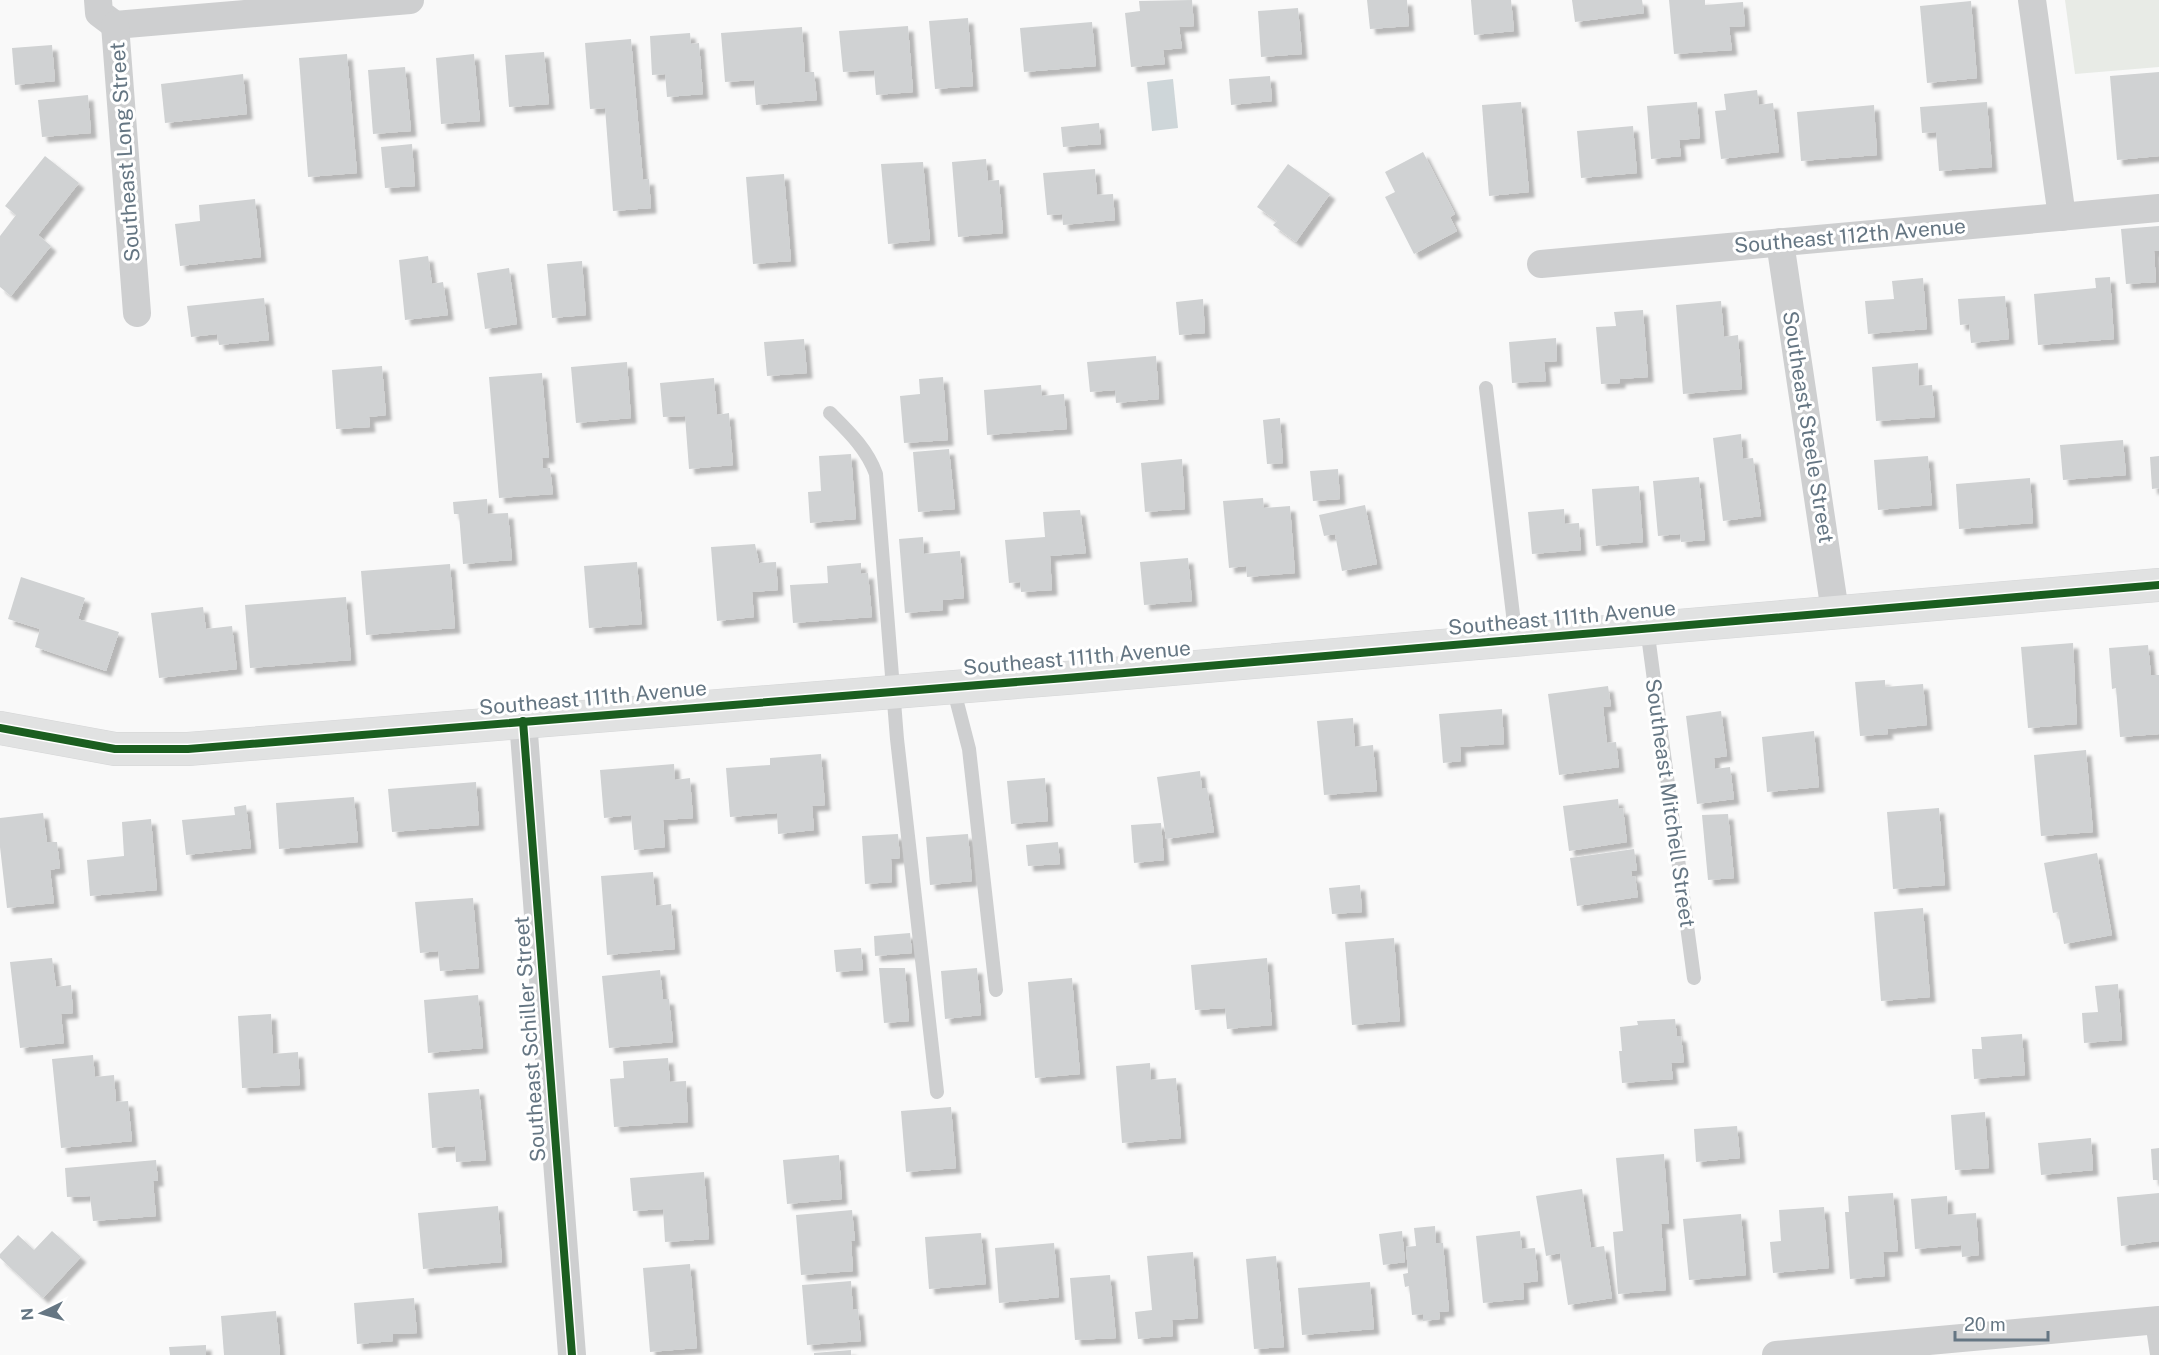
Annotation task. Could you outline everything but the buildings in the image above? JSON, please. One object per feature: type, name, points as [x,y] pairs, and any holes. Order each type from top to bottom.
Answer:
[{"type":"street","name":"Southeast Long Street","points":[[98,0],[99,13],[115,25],[137,313]]},
{"type":"street","points":[[115,25],[410,0]]},
{"type":"street","points":[[2032,0],[2062,217]]},
{"type":"street","name":"Southeast 112th Avenue","points":[[1541,264],[2159,208]]},
{"type":"street","name":"Southeast Steele Street","points":[[1780,242],[1835,612]]},
{"type":"street","name":"Southeast 111th Avenue","points":[[0,728],[101,748],[167,750],[893,692],[2159,585]]},
{"type":"street","name":"Southeast Schiller Street","points":[[524,721],[572,1355]]},
{"type":"street","points":[[1776,1355],[2156,1320]]},
{"type":"lane","points":[[1486,388],[1516,640]]},
{"type":"lane","points":[[830,413],[858,441],[872,460],[876,474],[893,692],[937,1092]]},
{"type":"lane","name":"Southeast Mitchell Street","points":[[1647,628],[1694,978]]},
{"type":"lane","points":[[953,687],[969,749],[996,990]]},
{"type":"lane","points":[[2156,1320],[2157,1355]]},
{"type":"shaded area","points":[[2065,0],[2159,0],[2159,67],[2075,74]]},
{"type":"shaded area","points":[[1173,79],[1178,128],[1152,131],[1147,82]]},
{"type":"cycle path","points":[[0,728],[115,749],[188,749],[1066,678],[2159,585]]},
{"type":"cycle path","points":[[523,721],[572,1355]]}]
